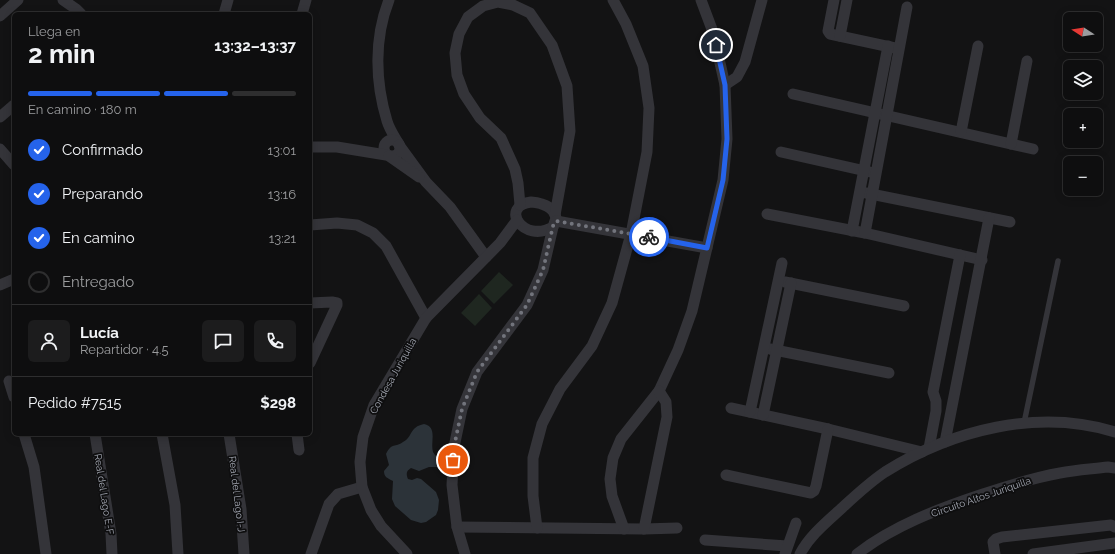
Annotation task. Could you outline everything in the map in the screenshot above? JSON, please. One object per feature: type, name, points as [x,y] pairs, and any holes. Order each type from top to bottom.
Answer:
[{"type":"street","points":[[0,16],[18,0]]},
{"type":"street","points":[[63,0],[79,12]]},
{"type":"street","points":[[225,12],[228,0]]},
{"type":"street","points":[[303,12],[306,0]]},
{"type":"street","points":[[386,151],[387,122],[379,85],[378,49],[384,12],[389,0]]},
{"type":"street","points":[[537,528],[533,496],[533,458],[542,424],[560,389],[592,346],[612,303],[631,234],[647,152],[649,108],[643,66],[626,24],[613,0]]},
{"type":"street","points":[[624,529],[612,496],[610,479],[613,458],[621,439],[659,391],[678,350],[692,311],[723,180],[727,139],[725,85],[713,32],[702,0]]},
{"type":"street","points":[[725,85],[737,77],[745,62],[762,0]]},
{"type":"street","points":[[834,0],[828,33],[894,48]]},
{"type":"street","points":[[840,36],[848,0]]},
{"type":"street","name":"Condesa Juriquilla","points":[[407,554],[381,526],[371,510],[362,487],[360,462],[363,437],[374,406],[426,318],[500,243],[517,220],[516,214],[520,206],[515,169],[501,138],[480,118],[464,94],[456,68],[455,53],[459,34],[468,17],[483,6],[498,1],[513,5],[530,13],[552,45],[567,86],[570,131],[555,221],[543,270],[527,305],[477,372],[462,409],[454,447],[452,485],[457,527],[465,554]]},
{"type":"street","points":[[852,231],[874,114],[907,7]]},
{"type":"street","points":[[961,132],[978,46]]},
{"type":"street","points":[[864,233],[886,116],[894,48]]},
{"type":"street","points":[[1011,144],[1027,61]]},
{"type":"street","points":[[793,94],[874,114],[1033,149]]},
{"type":"street","points":[[0,117],[12,107]]},
{"type":"street","points":[[387,122],[399,144],[426,182]]},
{"type":"street","points":[[386,151],[386,142],[392,140],[399,144]]},
{"type":"street","points":[[312,147],[337,147],[386,151],[426,182],[450,207],[486,257]]},
{"type":"street","points":[[0,149],[12,162]]},
{"type":"street","points":[[781,152],[876,173]]},
{"type":"street","points":[[859,192],[1010,222]]},
{"type":"street","points":[[520,206],[531,202],[542,203],[552,210],[555,221]]},
{"type":"street","points":[[767,214],[864,233],[982,260]]},
{"type":"street","points":[[945,442],[982,260],[989,218]]},
{"type":"street","points":[[517,220],[522,226],[532,231],[546,230],[555,221]]},
{"type":"street","points":[[555,221],[707,248]]},
{"type":"street","points":[[312,225],[337,222],[356,226],[373,233],[386,246],[426,318]]},
{"type":"street","points":[[926,450],[936,411],[936,401],[933,392],[960,255]]},
{"type":"street","points":[[750,412],[782,263]]},
{"type":"street","points":[[0,285],[12,280]]},
{"type":"street","points":[[778,280],[904,306]]},
{"type":"street","points":[[763,415],[791,283]]},
{"type":"street","points":[[312,303],[337,303],[312,359]]},
{"type":"street","points":[[763,348],[889,373]]},
{"type":"street","points":[[8,382],[12,392]]},
{"type":"street","points":[[644,529],[667,417],[666,402],[659,391]]},
{"type":"street","points":[[933,392],[954,397]]},
{"type":"street","points":[[730,408],[926,450]]},
{"type":"street","points":[[804,552],[819,529],[853,498],[885,473],[926,450],[945,442],[969,434],[1011,424],[1056,422],[1100,427],[1115,432]]},
{"type":"street","points":[[726,476],[811,493],[814,491],[816,486],[828,429]]},
{"type":"street","points":[[25,436],[34,468],[46,554]]},
{"type":"street","name":"Real del Lago E-F","points":[[95,436],[111,534],[112,554]]},
{"type":"street","points":[[162,436],[175,506],[178,554]]},
{"type":"street","name":"Real del Lago I-J","points":[[229,436],[241,509],[244,554]]},
{"type":"street","points":[[297,436],[299,450]]},
{"type":"street","name":"Circuito Altos Juriquilla","points":[[857,554],[890,533],[914,521],[986,493],[1026,480],[1061,472],[1108,467],[1115,468]]},
{"type":"street","points":[[311,554],[329,504],[338,494],[362,487]]},
{"type":"street","points":[[705,540],[786,550],[796,522]]},
{"type":"street","points":[[995,554],[993,542],[1002,537],[1111,525],[1115,527]]},
{"type":"street","points":[[457,527],[624,529],[677,528]]},
{"type":"street","points":[[1033,554],[1115,543]]},
{"type":"lane","points":[[1024,424],[1058,261]]},
{"type":"shaded area","points":[[499,272],[513,285],[494,304],[481,291]]},
{"type":"shaded area","points":[[479,294],[492,308],[475,326],[461,313]]},
{"type":"shaded area","points":[[424,424],[431,428],[433,435],[433,452],[441,462],[438,467],[429,467],[419,471],[411,468],[407,473],[408,479],[421,479],[436,492],[439,500],[436,515],[426,522],[421,523],[411,520],[395,506],[392,499],[393,481],[386,477],[384,471],[389,465],[386,454],[390,448],[406,440],[416,427]]},
{"type":"way so far","points":[[453,460],[454,447],[462,409],[477,372],[527,305],[543,270],[553,226],[556,221],[649,237]]},
{"type":"route","points":[[649,237],[707,248],[723,180],[727,139],[725,85],[716,45]]}]
